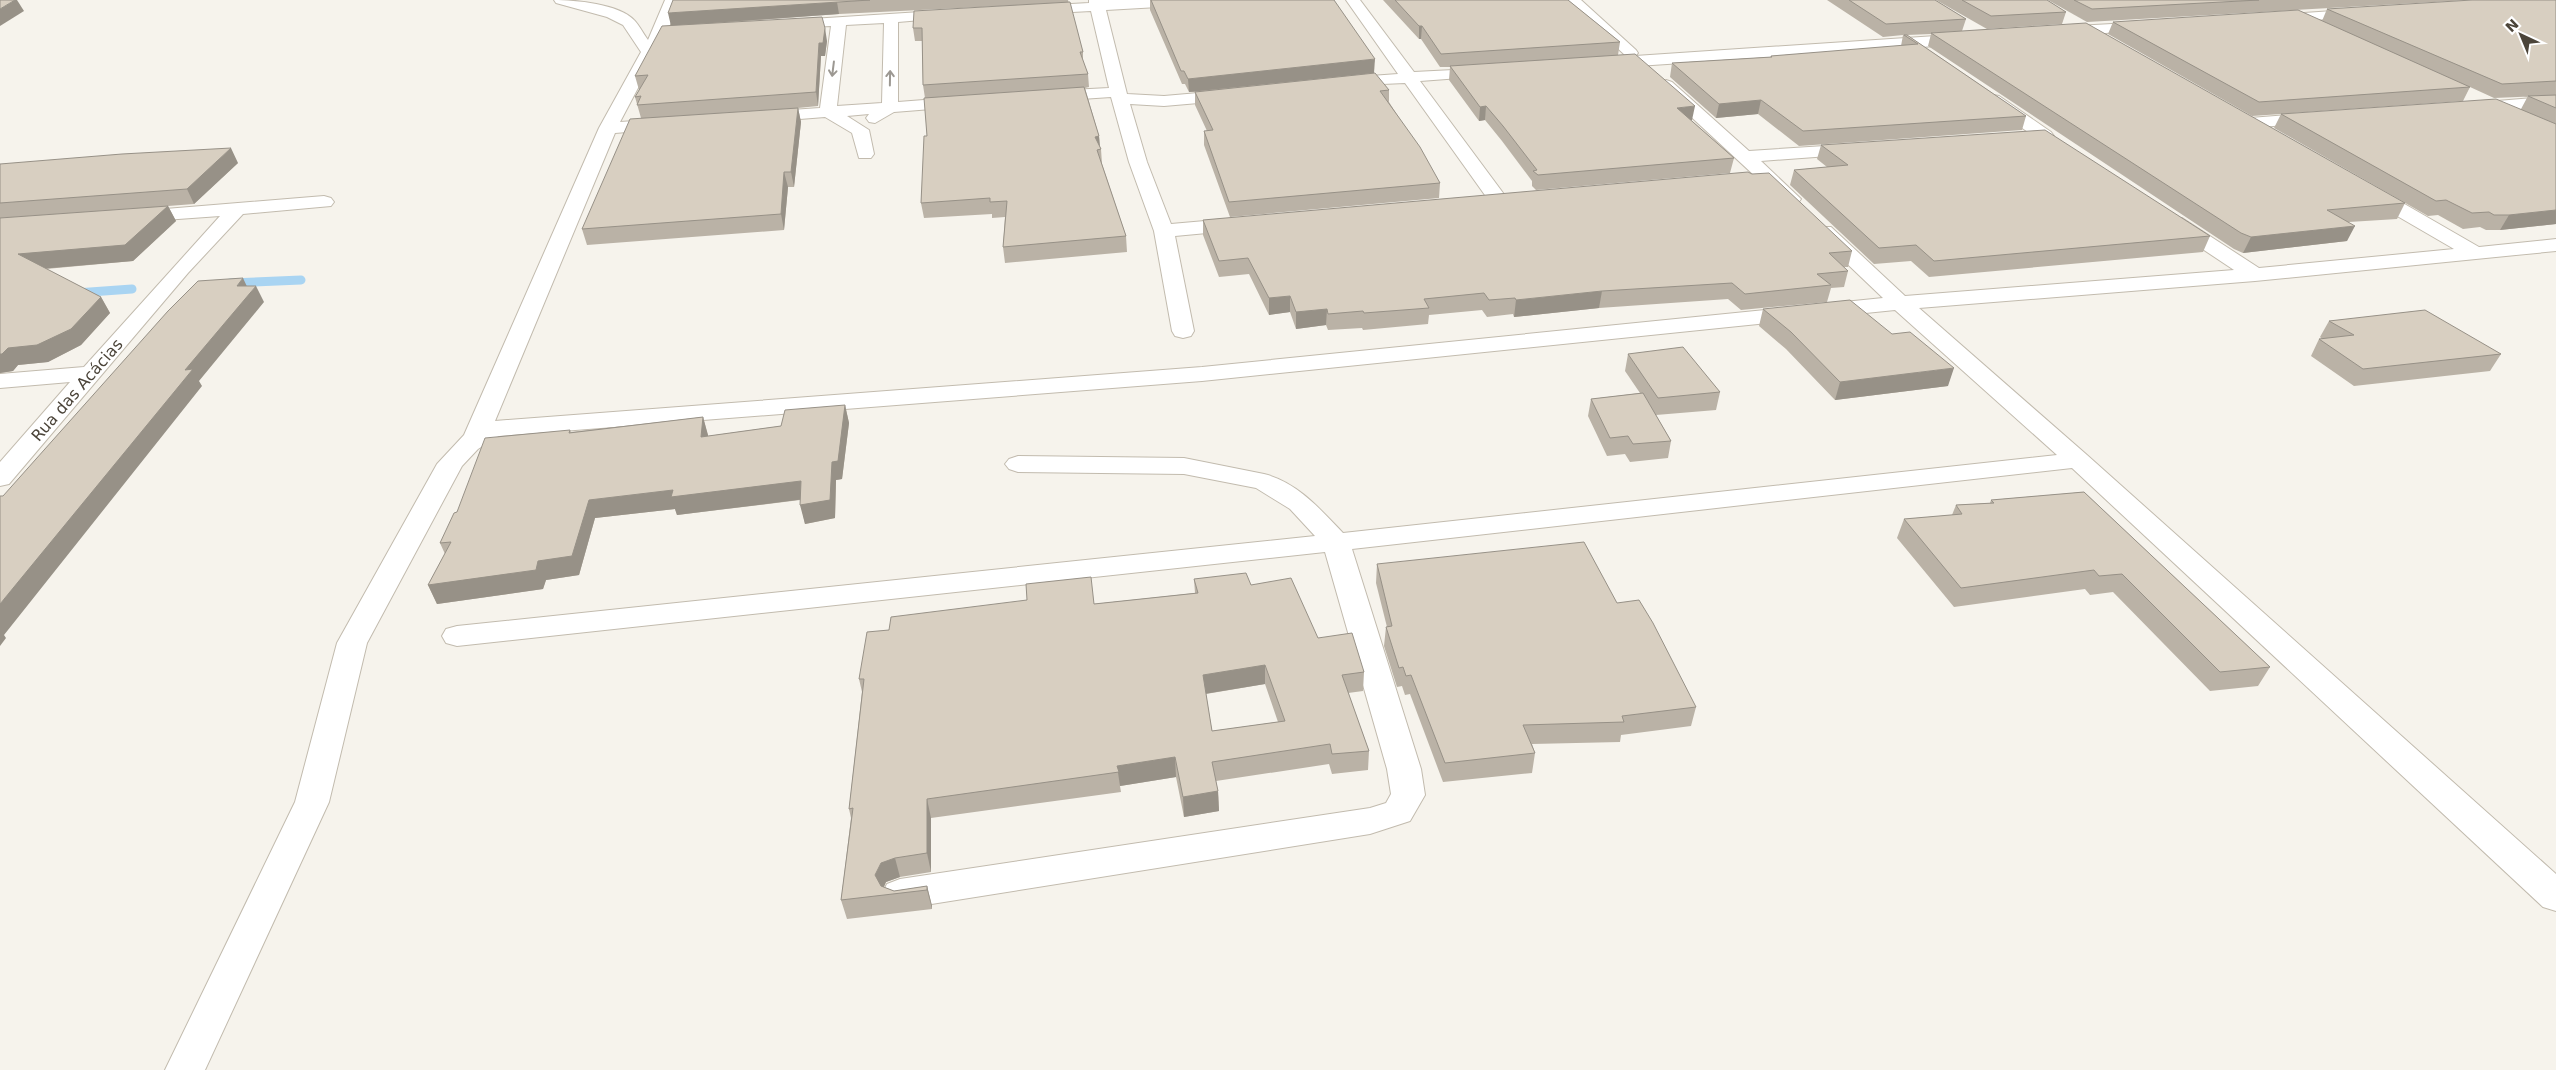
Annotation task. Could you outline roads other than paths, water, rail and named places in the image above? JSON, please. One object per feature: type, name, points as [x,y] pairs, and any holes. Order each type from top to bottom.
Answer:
[{"type":"street","points":[[561,0],[612,14],[628,22],[648,51]]},
{"type":"street","points":[[476,437],[608,128],[648,51],[668,32],[672,0]]},
{"type":"street","points":[[1019,11],[1097,3],[1211,0]]},
{"type":"street","points":[[1353,0],[1499,201]]},
{"type":"street","points":[[1573,0],[1639,61],[1742,168],[1768,177],[1900,303],[2078,460],[2556,896]]},
{"type":"street","points":[[1097,3],[1119,95],[1138,162],[1164,231],[1183,331]]},
{"type":"street","points":[[2306,4],[2333,15]]},
{"type":"street","points":[[2259,20],[2372,12]]},
{"type":"street","points":[[773,25],[970,14]]},
{"type":"street","points":[[2064,17],[2113,44]]},
{"type":"street","points":[[890,107],[891,18]]},
{"type":"street","points":[[2297,18],[2324,30]]},
{"type":"street","points":[[828,112],[839,20]]},
{"type":"street","points":[[1591,64],[1909,43],[1977,35],[1962,23]]},
{"type":"street","points":[[2041,33],[2164,25]]},
{"type":"street","points":[[1909,43],[1933,60]]},
{"type":"street","points":[[1331,84],[1409,76],[1505,70]]},
{"type":"street","points":[[1981,92],[2061,147]]},
{"type":"street","points":[[1038,97],[1119,95],[1164,102],[1253,93]]},
{"type":"street","points":[[2466,94],[2520,119]]},
{"type":"street","points":[[742,118],[979,101]]},
{"type":"street","points":[[2454,109],[2556,101]]},
{"type":"street","points":[[860,130],[890,107]]},
{"type":"street","points":[[828,112],[860,130],[865,154]]},
{"type":"street","points":[[2233,113],[2275,137]]},
{"type":"street","points":[[2250,123],[2337,117]]},
{"type":"street","points":[[608,128],[684,123]]},
{"type":"street","points":[[2006,139],[2045,136]]},
{"type":"street","points":[[1742,168],[1871,148]]},
{"type":"street","points":[[2350,181],[2475,253]]},
{"type":"street","points":[[1479,203],[1518,199]]},
{"type":"street","points":[[119,217],[324,202]]},
{"type":"street","name":"Rua das Acácias","points":[[0,478],[182,269],[238,208]]},
{"type":"street","points":[[2158,211],[2254,275]]},
{"type":"street","points":[[1164,231],[1262,222]]},
{"type":"street","points":[[185,1070],[312,802],[352,643],[450,464],[462,448],[476,437],[494,429],[1202,374],[1900,303],[2254,275],[2556,245]]},
{"type":"street","points":[[0,380],[93,373]]},
{"type":"street","points":[[457,636],[2078,460]]},
{"type":"street","points":[[900,894],[1370,821],[1398,812],[1408,795],[1404,770],[1336,542],[1299,503],[1264,482],[1184,466],[1018,464]]},
{"type":"waterway","points":[[230,283],[301,280]]},
{"type":"waterway","points":[[76,293],[132,289]]}]
